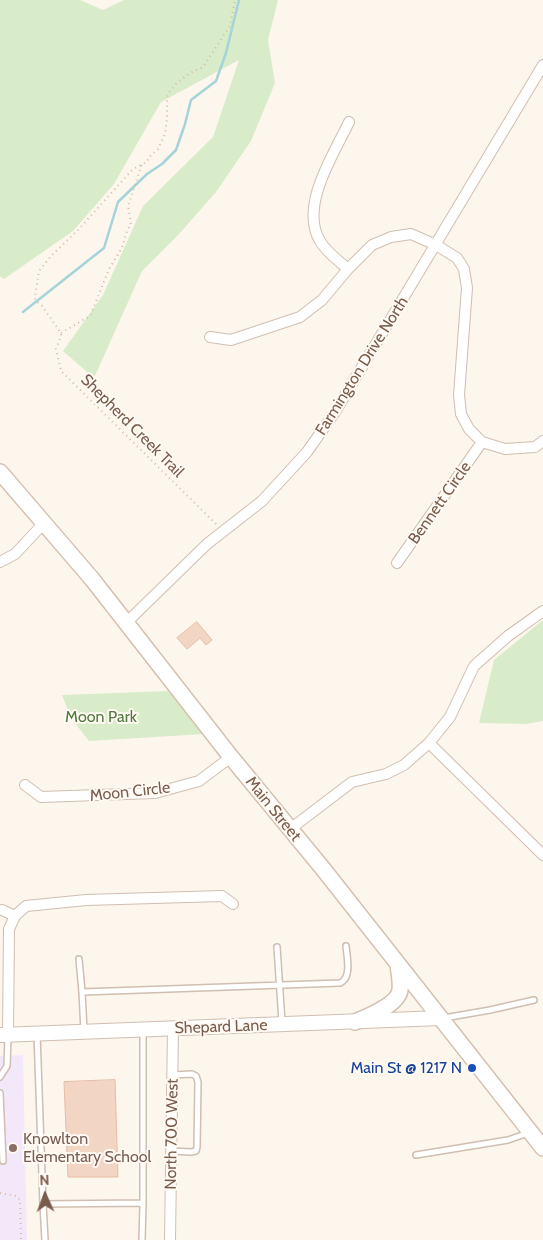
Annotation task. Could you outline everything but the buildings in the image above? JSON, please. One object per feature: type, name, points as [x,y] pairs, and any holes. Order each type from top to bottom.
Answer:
[{"type":"main road","name":"Main Street","points":[[0,472],[92,579],[231,758],[324,870],[543,1148]]},
{"type":"main road","points":[[355,1022],[388,1006],[397,996],[400,991],[398,966]]},
{"type":"street","name":"Farmington Drive North","points":[[126,623],[207,544],[262,501],[307,452],[335,412],[543,65]]},
{"type":"street","points":[[348,269],[320,242],[312,211],[315,194],[349,122]]},
{"type":"street","points":[[210,337],[232,340],[300,317],[322,300],[348,269],[372,245],[391,237],[411,234],[436,245],[457,258],[464,269],[467,288],[459,394],[461,414],[469,430],[482,442],[505,449],[535,446],[543,440]]},
{"type":"street","name":"Bennett Circle","points":[[397,563],[482,442]]},
{"type":"street","points":[[0,562],[16,554],[44,524]]},
{"type":"street","points":[[289,830],[352,782],[386,774],[404,765],[429,743],[450,717],[474,666],[508,636],[543,611]]},
{"type":"street","points":[[429,743],[543,855]]},
{"type":"street","name":"Moon Circle","points":[[25,785],[41,797],[155,792],[200,781],[231,758]]},
{"type":"street","points":[[4,1035],[9,929],[15,916],[26,906],[86,900],[222,896],[234,904]]},
{"type":"street","points":[[2,910],[15,916]]},
{"type":"street","name":"Shepard Lane","points":[[4,1035],[441,1018]]},
{"type":"street","name":"North 700 West","points":[[170,1240],[174,1029]]},
{"type":"lane","points":[[82,992],[340,982],[345,981],[348,976],[346,946]]},
{"type":"lane","points":[[277,948],[282,1025]]},
{"type":"lane","points":[[79,959],[84,1032]]},
{"type":"lane","points":[[441,1018],[534,1000]]},
{"type":"lane","points":[[142,1030],[142,1240]]},
{"type":"lane","points":[[38,1033],[45,1240]]},
{"type":"lane","points":[[0,1077],[7,1066],[4,1035]]},
{"type":"lane","points":[[172,1152],[192,1152],[196,1151],[198,1147],[198,1082],[196,1076],[192,1074],[173,1075]]},
{"type":"lane","points":[[0,1093],[3,1162]]},
{"type":"lane","points":[[416,1155],[508,1140],[530,1132]]},
{"type":"lane","points":[[43,1204],[142,1203]]},
{"type":"path","points":[[142,164],[128,206],[131,224],[127,230],[122,248],[109,269],[90,316],[61,333],[42,306],[35,300],[39,271],[50,256],[78,230],[133,169],[142,164],[158,149],[163,140],[169,92],[190,73],[203,68],[230,26],[235,0]]},
{"type":"path","name":"Shepherd Creek Trail","points":[[61,333],[62,336],[56,350],[61,371],[216,524]]},
{"type":"path","points":[[0,1193],[16,1196],[20,1200],[21,1240]]},
{"type":"shaded area","name":"Knowlton Elementary School","points":[[23,1055],[27,1240],[0,1240],[0,1056]]},
{"type":"green space","points":[[0,0],[80,0],[103,10],[124,0],[278,0],[268,40],[275,83],[251,141],[216,192],[180,233],[142,271],[94,378],[63,351],[103,295],[143,206],[213,137],[239,60],[161,102],[114,184],[73,231],[4,279],[0,276]]},
{"type":"green space","points":[[543,620],[543,721],[526,724],[479,723],[494,660]]},
{"type":"green space","name":"Moon Park","points":[[168,691],[204,734],[89,741],[71,718],[62,695]]},
{"type":"waterway","points":[[23,312],[104,248],[118,202],[176,150],[191,100],[216,81],[226,53],[239,0]]},
{"type":"place","name":"Main St @ 1217 N","points":[[472,1068]]},
{"type":"place","name":"Knowlton Elementary School","points":[[13,1148]]}]
